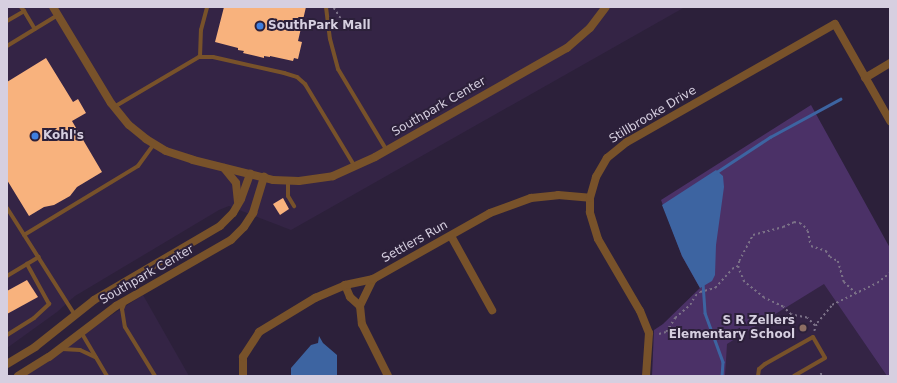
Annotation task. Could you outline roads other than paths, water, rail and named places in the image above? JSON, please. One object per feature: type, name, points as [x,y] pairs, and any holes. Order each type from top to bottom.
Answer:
[{"type":"street","name":"Southpark Center","points":[[53,7],[114,107],[129,125],[154,144],[173,154],[264,178],[288,181],[323,179],[356,167],[387,151],[562,51],[587,32],[602,9]]},
{"type":"street","name":"Stillbrooke Drive","points":[[646,376],[649,334],[642,316],[598,239],[590,212],[590,198],[601,168],[607,158],[618,148],[835,24],[865,78]]},
{"type":"street","points":[[890,63],[865,78],[890,121]]},
{"type":"street","points":[[224,168],[236,183],[239,203]]},
{"type":"street","name":"Southpark Center","points":[[7,364],[35,347],[74,315],[136,275],[216,229],[227,220],[239,203],[250,174]]},
{"type":"street","name":"Southpark Center","points":[[18,376],[60,349],[126,300],[217,249],[234,237],[244,227],[253,213],[264,178]]},
{"type":"street","name":"Settlers Run","points":[[243,376],[243,357],[258,332],[315,298],[345,285],[373,279],[490,213],[531,198],[558,195],[590,198]]},
{"type":"street","points":[[451,236],[492,310]]},
{"type":"street","points":[[373,279],[360,306],[362,324],[388,376]]},
{"type":"street","points":[[345,285],[350,297],[360,306]]},
{"type":"lane","points":[[200,57],[202,30],[207,7]]},
{"type":"lane","points":[[326,7],[329,35],[338,69],[387,151]]},
{"type":"lane","points":[[7,21],[22,9],[35,29]]},
{"type":"lane","points":[[7,46],[58,15]]},
{"type":"lane","points":[[114,107],[192,60],[200,57],[213,57],[300,78],[356,167]]},
{"type":"lane","points":[[24,235],[138,166],[154,144]]},
{"type":"lane","points":[[288,181],[288,196],[294,206]]},
{"type":"lane","points":[[7,208],[74,315]]},
{"type":"lane","points":[[7,276],[39,257]]},
{"type":"lane","points":[[7,335],[34,318],[49,304],[27,264]]},
{"type":"lane","points":[[126,300],[122,309],[125,327],[154,376]]},
{"type":"lane","points":[[81,332],[107,376]]},
{"type":"lane","points":[[758,376],[759,369],[813,337],[825,358],[794,376]]},
{"type":"lane","points":[[60,349],[80,350],[96,357]]},
{"type":"water","points":[[716,170],[723,176],[724,187],[716,245],[715,275],[712,281],[700,288],[682,256],[662,205]]},
{"type":"water","points":[[319,336],[323,343],[337,355],[337,376],[291,376],[291,368],[311,345],[318,343]]},
{"type":"waterway","points":[[715,173],[770,137],[840,99]]},
{"type":"waterway","points":[[703,283],[705,313],[723,362],[722,376]]},
{"type":"place","name":"SouthPark Mall","points":[[260,26]]},
{"type":"place","name":"Kohl's","points":[[35,136]]},
{"type":"place","name":"S R Zellers Elementary School","points":[[803,328]]}]
